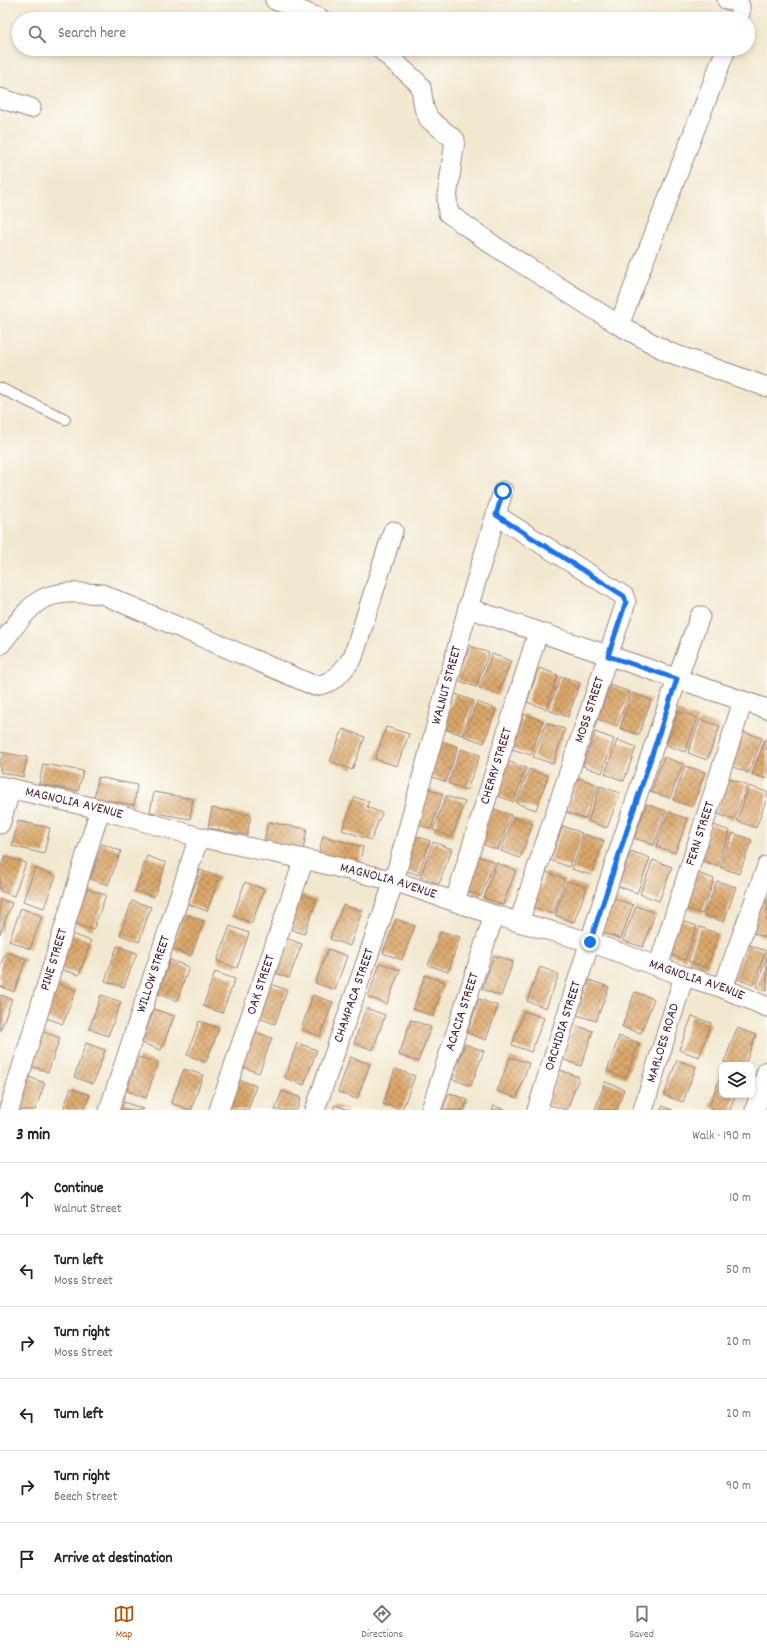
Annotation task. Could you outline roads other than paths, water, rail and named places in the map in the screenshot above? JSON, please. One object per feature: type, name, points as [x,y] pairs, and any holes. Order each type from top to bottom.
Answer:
[{"type":"street","points":[[276,0],[304,12]]},
{"type":"street","points":[[727,0],[734,1],[740,6],[740,12]]},
{"type":"street","points":[[388,56],[421,87],[424,108],[429,119],[455,140],[447,198],[448,213],[496,247],[619,324],[668,352],[767,387]]},
{"type":"street","points":[[619,324],[723,56]]},
{"type":"street","points":[[0,98],[31,108]]},
{"type":"street","name":"WALNUT STREET","points":[[394,881],[468,608],[503,491]]},
{"type":"street","name":"MOSS STREET","points":[[496,515],[624,596],[626,602],[520,922]]},
{"type":"street","points":[[0,645],[31,607],[41,599],[55,595],[83,593],[102,594],[315,686],[327,684],[341,674],[353,657],[392,531]]},
{"type":"street","points":[[468,608],[767,709]]},
{"type":"street","name":"ORCHIDIA STREET","points":[[537,1110],[590,942],[677,679],[700,616]]},
{"type":"street","name":"CHERRY STREET","points":[[455,901],[538,632]]},
{"type":"street","name":"FERN STREET","points":[[658,966],[743,701]]},
{"type":"street","points":[[0,824],[6,787]]},
{"type":"street","name":"MAGNOLIA AVENUE","points":[[6,787],[100,809],[199,838],[304,859],[394,881],[494,915],[590,942],[684,976],[723,988],[767,1007]]},
{"type":"street","name":"PINE STREET","points":[[10,1110],[100,809]]},
{"type":"street","name":"WILLOW STREET","points":[[109,1110],[199,838]]},
{"type":"street","name":"OAK STREET","points":[[219,1110],[304,859]]},
{"type":"street","points":[[723,988],[767,866]]},
{"type":"street","name":"CHAMPACA STREET","points":[[315,1110],[394,881]]},
{"type":"street","name":"ACACIA STREET","points":[[431,1110],[494,915]]},
{"type":"street","name":"MARLOES ROAD","points":[[643,1110],[684,976]]},
{"type":"street","points":[[754,1110],[766,1076]]},
{"type":"lane","points":[[0,388],[65,419]]}]
